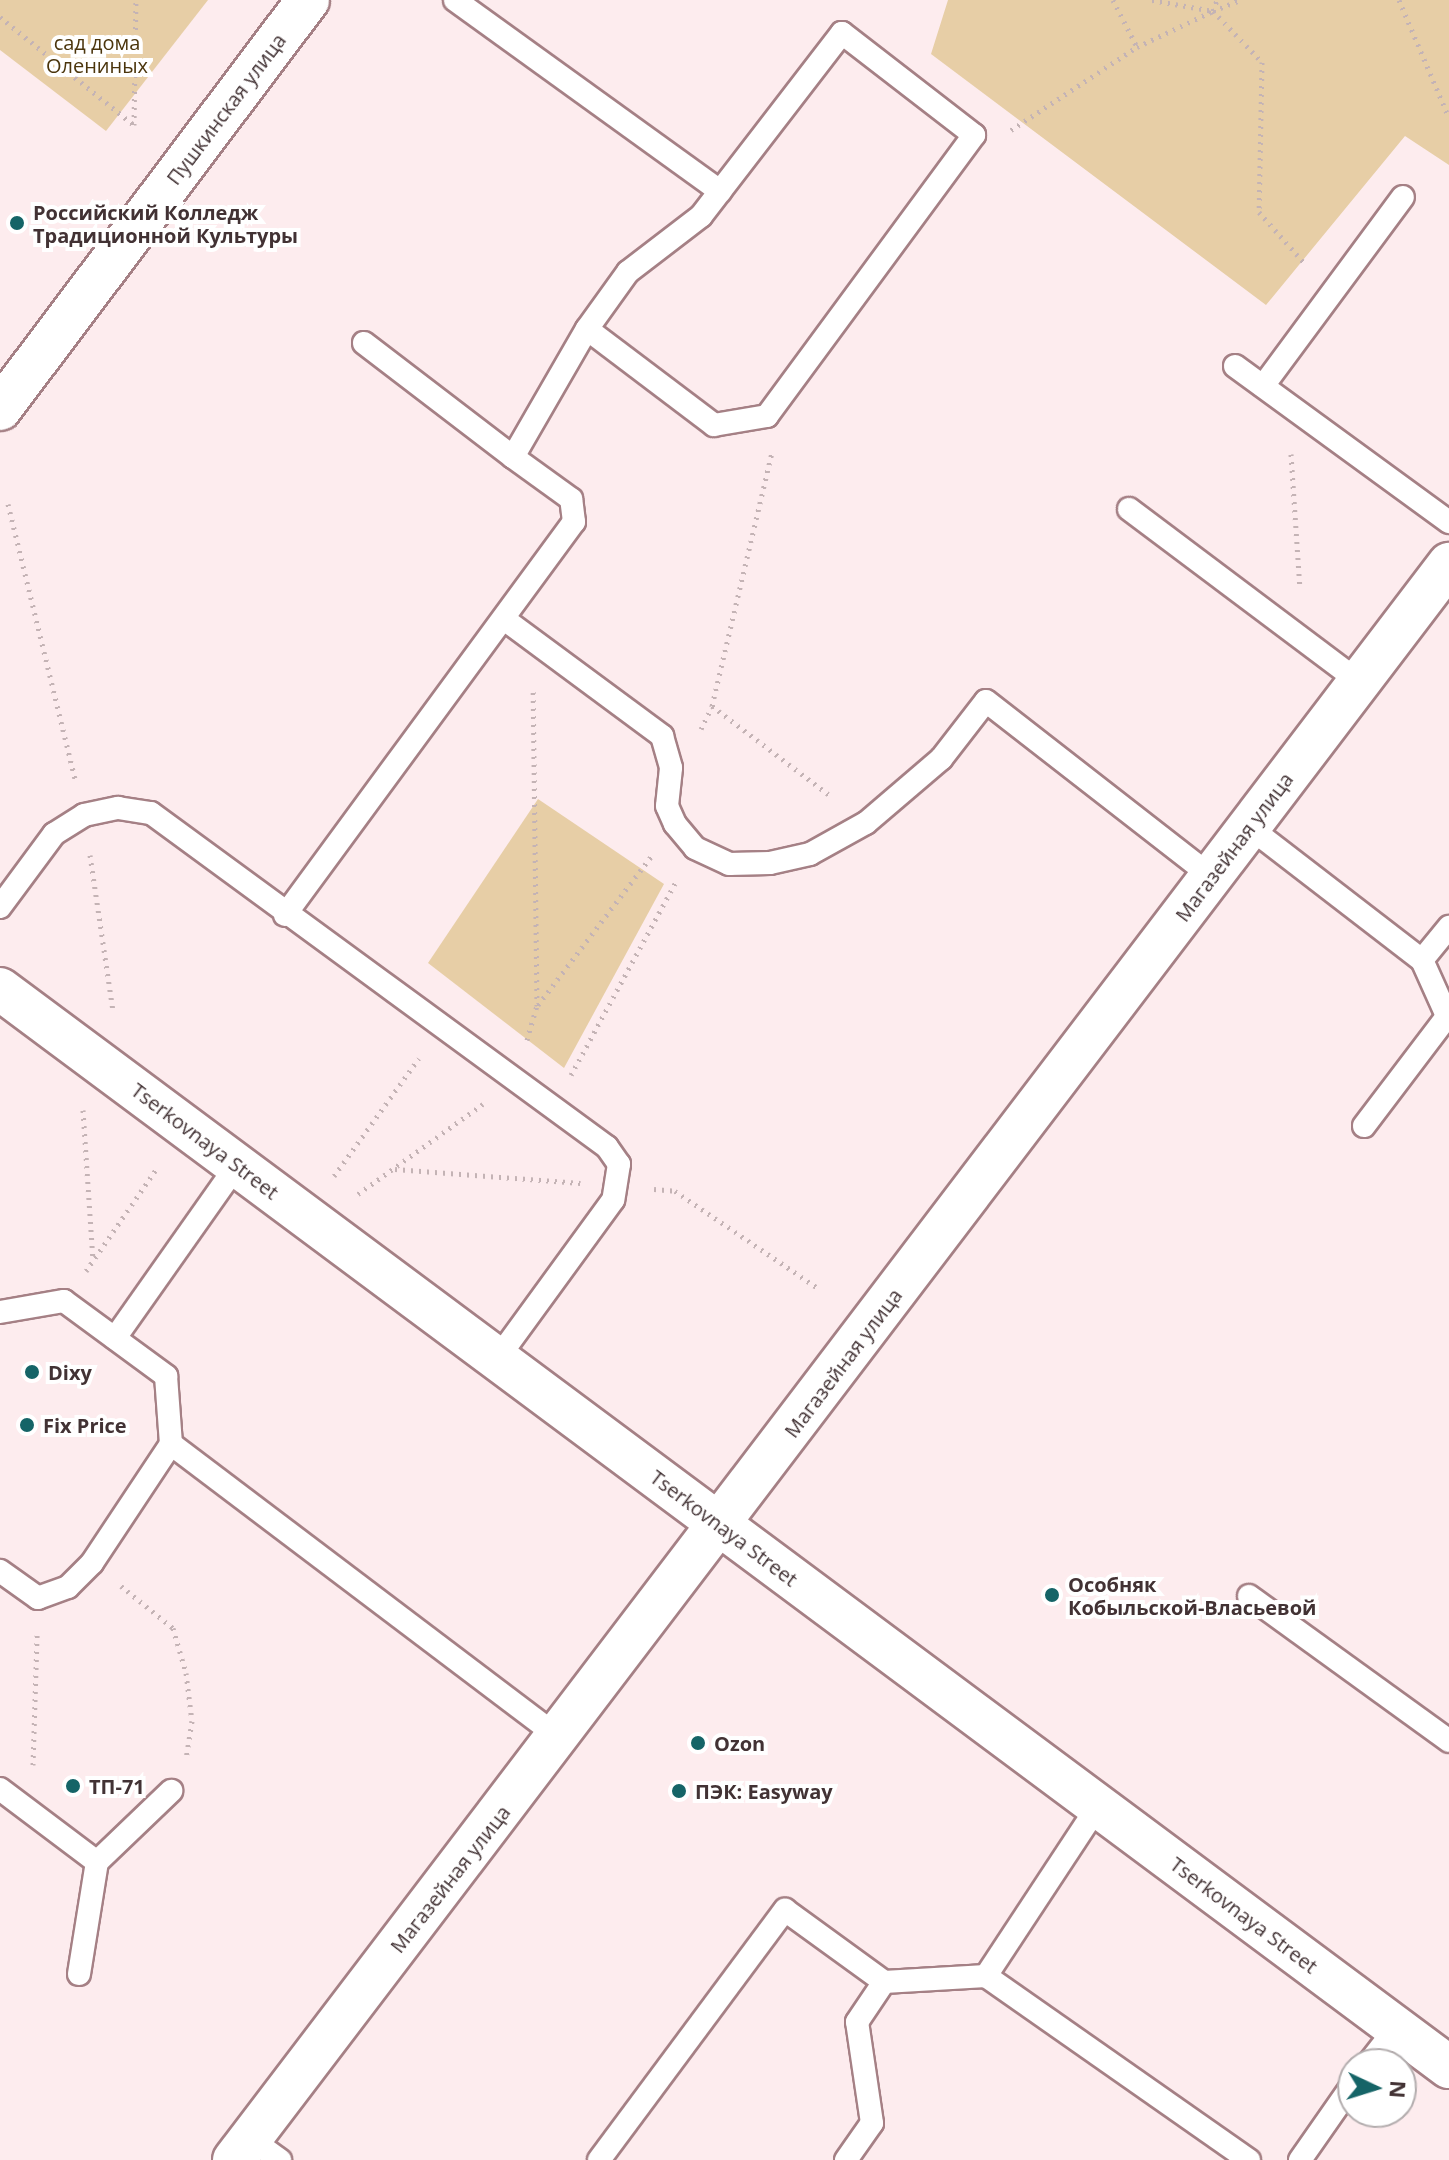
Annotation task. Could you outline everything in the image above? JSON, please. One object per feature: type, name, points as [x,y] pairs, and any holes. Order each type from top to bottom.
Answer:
[{"type":"street","name":"Пушкинская улица","points":[[0,409],[308,0]]},
{"type":"street","name":"Магазейная улица","points":[[255,2153],[559,1737],[1449,564]]},
{"type":"street","name":"Tserkovnaya Street","points":[[0,989],[1449,2067]]},
{"type":"lane","points":[[455,0],[720,191]]},
{"type":"lane","points":[[513,457],[587,329],[628,272],[701,216],[842,33],[974,135],[767,416],[714,425],[587,329]]},
{"type":"lane","points":[[1263,386],[1403,197]]},
{"type":"lane","points":[[285,915],[568,531],[575,510],[571,499],[364,343]]},
{"type":"lane","points":[[1235,366],[1449,522]]},
{"type":"lane","points":[[1129,509],[1359,682]]},
{"type":"lane","points":[[504,619],[648,722],[667,751],[671,768],[667,806],[675,824],[695,848],[729,864],[770,863],[810,854],[866,823],[941,759],[986,701],[1212,877]]},
{"type":"lane","points":[[0,907],[54,834],[84,815],[118,808],[151,813],[285,915],[607,1147],[619,1164],[619,1187],[497,1359]]},
{"type":"lane","points":[[1249,827],[1422,960],[1448,1019],[1364,1126]]},
{"type":"lane","points":[[1422,960],[1449,927]]},
{"type":"lane","points":[[115,1338],[237,1165]]},
{"type":"lane","points":[[0,1312],[64,1301],[166,1376],[171,1444],[92,1563],[68,1587],[38,1598],[0,1571]]},
{"type":"lane","points":[[171,1444],[559,1737]]},
{"type":"lane","points":[[1249,1596],[1449,1741]]},
{"type":"lane","points":[[0,1789],[97,1862]]},
{"type":"lane","points":[[79,1974],[97,1862],[171,1791]]},
{"type":"lane","points":[[986,1976],[1098,1806]]},
{"type":"lane","points":[[599,2160],[785,1910],[884,1982],[986,1976],[1249,2160]]},
{"type":"lane","points":[[846,2160],[872,2123],[857,2022],[884,1982]]},
{"type":"lane","points":[[1380,2048],[1396,2028]]},
{"type":"lane","points":[[1300,2160],[1337,2107]]},
{"type":"path","points":[[0,17],[134,125],[136,0]]},
{"type":"path","points":[[1113,0],[1137,47]]},
{"type":"path","points":[[1152,0],[1213,11],[1262,62],[1259,212],[1331,293]]},
{"type":"path","points":[[1213,11],[1217,0]]},
{"type":"path","points":[[974,135],[1017,129],[1137,47],[1240,0]]},
{"type":"path","points":[[1399,0],[1449,118]]},
{"type":"path","points":[[1288,405],[1303,641]]},
{"type":"path","points":[[667,751],[696,741],[712,706],[773,456],[767,416]]},
{"type":"path","points":[[8,504],[84,815],[114,1017]]},
{"type":"path","points":[[358,1195],[515,1081],[537,1006],[532,639]]},
{"type":"path","points":[[712,706],[866,823]]},
{"type":"path","points":[[537,1006],[675,824]]},
{"type":"path","points":[[553,1108],[695,848]]},
{"type":"path","points":[[334,1177],[441,1028]]},
{"type":"path","points":[[82,1107],[93,1261]]},
{"type":"path","points":[[64,1301],[161,1163]]},
{"type":"path","points":[[92,1563],[173,1628],[186,1673],[192,1721],[187,1754],[171,1791]]},
{"type":"path","points":[[31,1814],[38,1598]]},
{"type":"green space","name":"сад дома Олениных","points":[[0,0],[208,0],[106,131],[0,50]]},
{"type":"green space","points":[[948,0],[1449,0],[1449,165],[1405,136],[1266,305],[931,54]]},
{"type":"green space","points":[[538,799],[664,884],[564,1068],[428,963]]},
{"type":"place","name":"Российский Колледж Традиционной Культуры","points":[[17,223]]},
{"type":"place","name":"Dixy","points":[[32,1372]]},
{"type":"place","name":"Fix Price","points":[[27,1425]]},
{"type":"place","name":"Особняк Кобыльской-Власьевой","points":[[1052,1595]]},
{"type":"place","name":"Ozon","points":[[698,1743]]},
{"type":"place","name":"ТП-71","points":[[73,1786]]},
{"type":"place","name":"ПЭК: Easyway","points":[[679,1791]]}]
